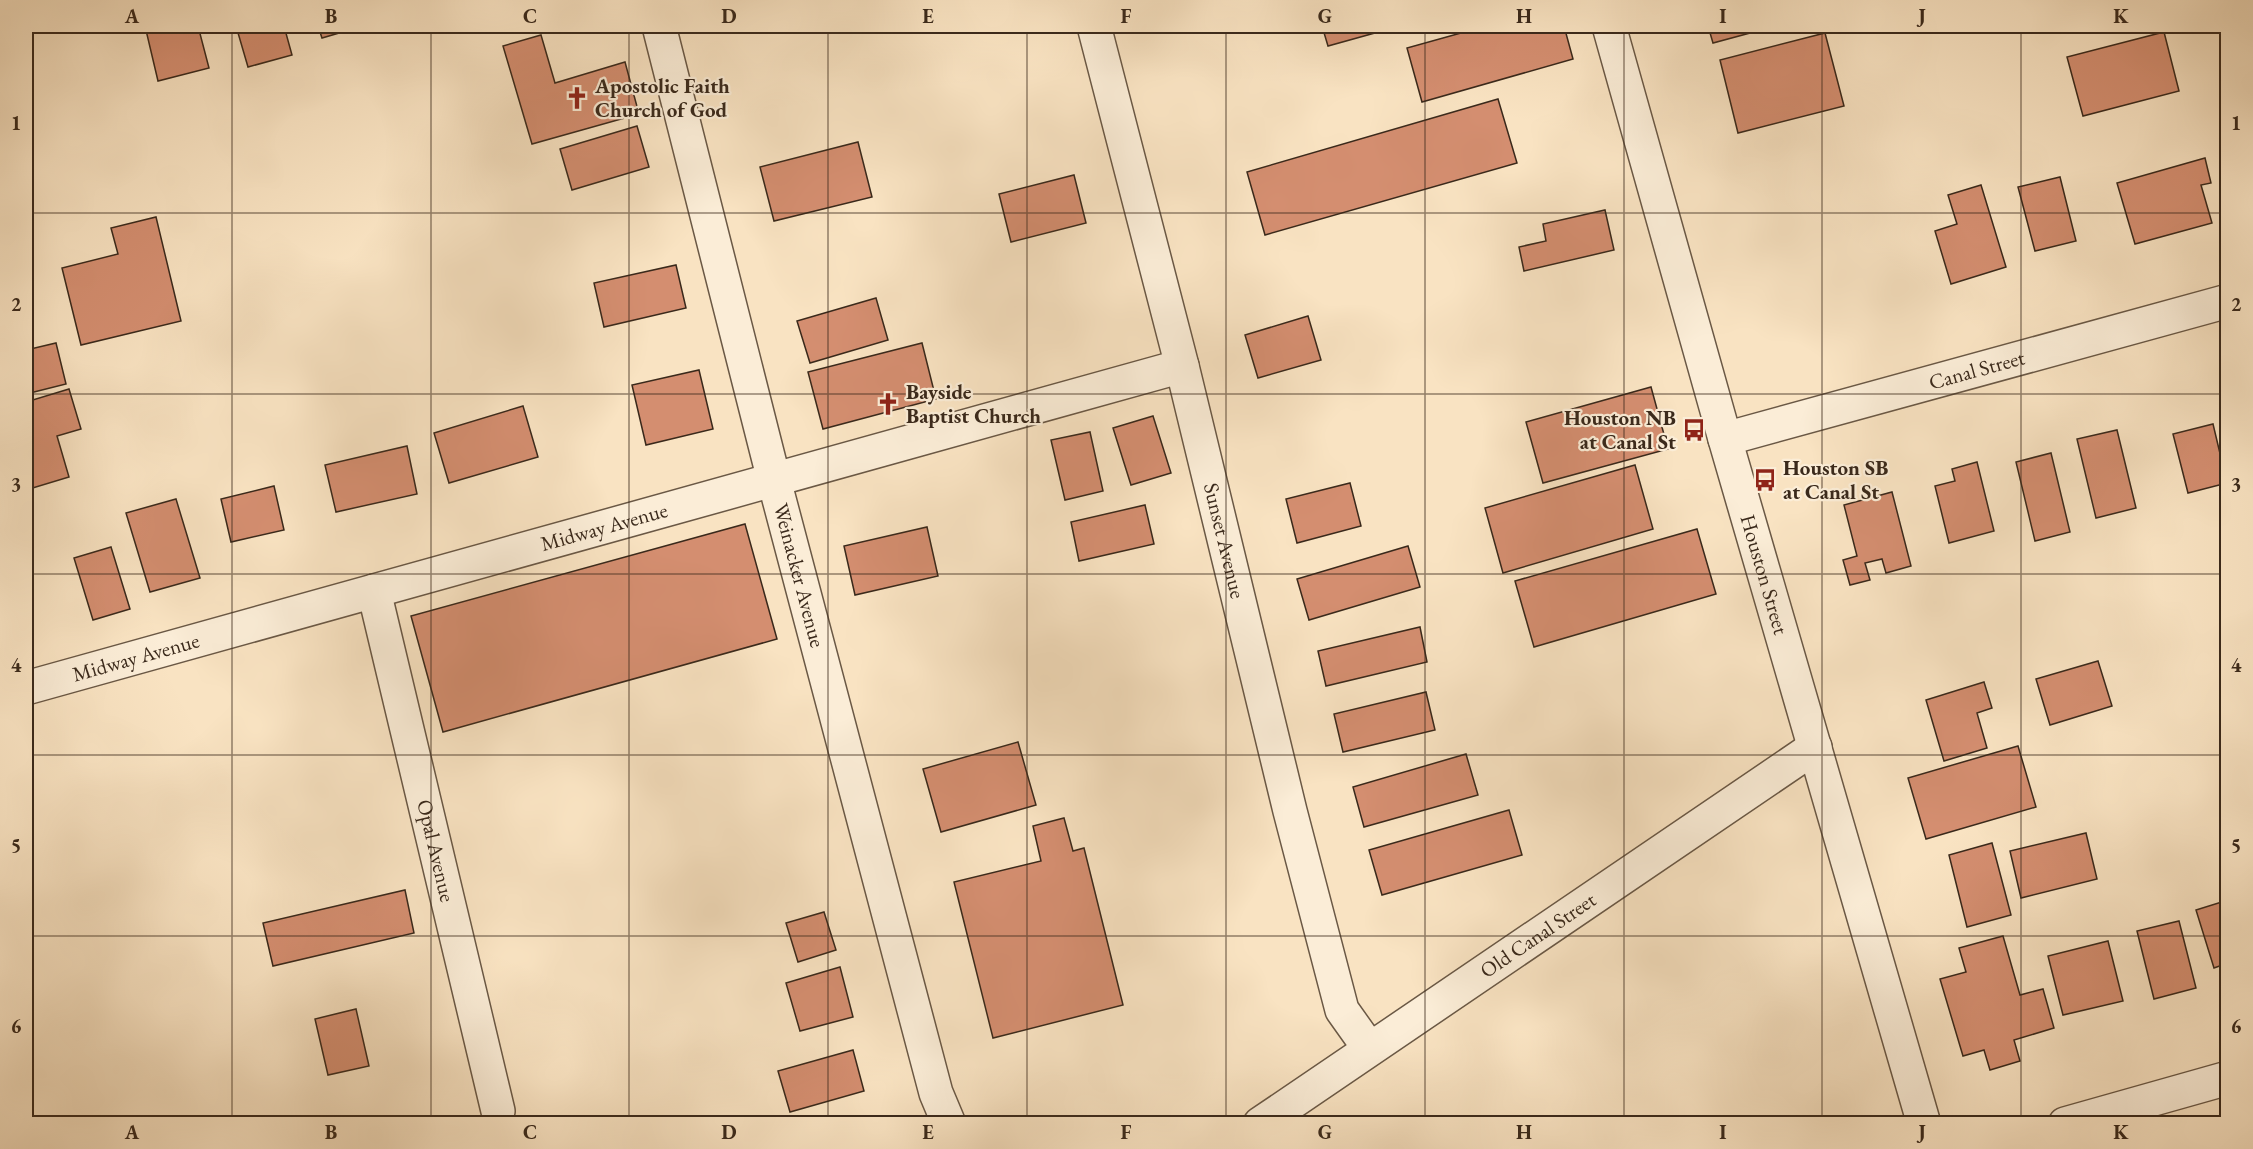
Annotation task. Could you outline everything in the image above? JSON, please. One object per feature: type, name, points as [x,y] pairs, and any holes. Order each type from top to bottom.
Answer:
[{"type":"street","name":"Weinacker Avenue","points":[[659,26],[774,480],[936,1093],[949,1124]]},
{"type":"street","name":"Sunset Avenue","points":[[1094,26],[1182,366],[1287,800],[1342,1010],[1369,1048]]},
{"type":"street","name":"Houston Street","points":[[1609,26],[1725,439],[1923,1124]]},
{"type":"street","name":"Canal Street","points":[[1725,439],[2228,302]]},
{"type":"street","name":"Midway Avenue","points":[[26,688],[1182,366]]},
{"type":"street","name":"Opal Avenue","points":[[374,591],[498,1111]]},
{"type":"street","name":"Old Canal Street","points":[[1260,1124],[1815,747]]},
{"type":"street","points":[[2065,1124],[2228,1078]]},
{"type":"building","points":[[145,26],[198,26],[209,68],[158,81]]},
{"type":"building","points":[[236,26],[284,26],[292,55],[248,67]]},
{"type":"building","points":[[318,26],[363,26],[322,38]]},
{"type":"building","points":[[1322,26],[1400,26],[1328,46]]},
{"type":"building","points":[[1486,26],[1564,26],[1573,59],[1422,102],[1407,48]]},
{"type":"building","points":[[1708,26],[1776,26],[1713,43]]},
{"type":"building","points":[[2164,32],[2179,91],[2083,116],[2067,57]]},
{"type":"building","points":[[1825,33],[1844,106],[1738,133],[1720,60]]},
{"type":"building","name":"Apostolic Faith Church of God","points":[[541,35],[555,83],[625,62],[639,114],[532,144],[503,46]]},
{"type":"building","points":[[1498,99],[1517,163],[1265,235],[1247,172]]},
{"type":"building","points":[[637,126],[649,167],[572,190],[560,149]]},
{"type":"building","points":[[858,142],[872,197],[774,221],[760,167]]},
{"type":"building","points":[[2205,158],[2211,183],[2201,185],[2212,223],[2135,244],[2117,183]]},
{"type":"building","points":[[1074,175],[1086,223],[1011,242],[999,194]]},
{"type":"building","points":[[2060,177],[2076,241],[2035,251],[2018,187]]},
{"type":"building","points":[[1981,185],[2006,267],[1951,284],[1935,231],[1957,224],[1948,195]]},
{"type":"building","points":[[1605,210],[1614,250],[1524,271],[1519,247],[1546,241],[1543,224]]},
{"type":"building","points":[[156,217],[181,321],[81,345],[62,268],[118,254],[111,228]]},
{"type":"building","points":[[676,265],[686,308],[604,327],[594,283]]},
{"type":"building","points":[[876,298],[888,340],[810,363],[797,321]]},
{"type":"building","points":[[1308,316],[1321,360],[1258,378],[1245,335]]},
{"type":"building","points":[[56,343],[66,384],[26,394],[26,350]]},
{"type":"building","points":[[922,343],[936,399],[823,429],[808,372]]},
{"type":"building","points":[[699,370],[713,429],[646,445],[632,385]]},
{"type":"building","points":[[1651,387],[1668,449],[1543,483],[1526,422]]},
{"type":"building","points":[[69,389],[81,429],[57,436],[69,477],[26,490],[26,402]]},
{"type":"building","points":[[523,406],[538,457],[449,483],[434,433]]},
{"type":"building","points":[[1153,416],[1171,473],[1131,485],[1113,428]]},
{"type":"building","points":[[2213,424],[2227,483],[2188,493],[2173,434]]},
{"type":"building","points":[[2117,430],[2136,508],[2096,518],[2077,439]]},
{"type":"building","points":[[1090,432],[1103,491],[1065,500],[1051,440]]},
{"type":"building","points":[[407,446],[417,494],[336,512],[325,465]]},
{"type":"building","points":[[2051,453],[2070,532],[2035,541],[2016,462]]},
{"type":"building","points":[[1977,462],[1994,531],[1949,543],[1935,486],[1955,481],[1952,469]]},
{"type":"building","points":[[1635,465],[1653,529],[1503,573],[1485,508]]},
{"type":"building","points":[[1350,483],[1361,526],[1297,543],[1286,499]]},
{"type":"building","points":[[274,486],[284,530],[231,542],[221,499]]},
{"type":"building","points":[[1892,492],[1911,566],[1886,573],[1882,559],[1865,563],[1870,580],[1850,585],[1843,560],[1857,556],[1844,505]]},
{"type":"building","points":[[176,499],[200,578],[150,592],[126,513]]},
{"type":"building","points":[[1145,505],[1154,544],[1079,561],[1071,522]]},
{"type":"building","points":[[745,524],[777,639],[443,732],[411,616]]},
{"type":"building","points":[[927,527],[938,576],[855,595],[844,546]]},
{"type":"building","points":[[1697,529],[1716,594],[1534,647],[1515,581]]},
{"type":"building","points":[[1408,546],[1420,587],[1309,620],[1297,579]]},
{"type":"building","points":[[111,547],[130,609],[93,620],[74,558]]},
{"type":"building","points":[[1420,627],[1427,662],[1326,686],[1318,651]]},
{"type":"building","points":[[2098,661],[2112,706],[2050,725],[2036,679]]},
{"type":"building","points":[[1984,682],[1992,708],[1977,713],[1987,748],[1944,761],[1926,700]]},
{"type":"building","points":[[1426,692],[1435,730],[1343,752],[1334,714]]},
{"type":"building","points":[[1018,742],[1036,805],[941,832],[923,769]]},
{"type":"building","points":[[2018,746],[2036,807],[1926,839],[1908,778]]},
{"type":"building","points":[[1466,754],[1478,795],[1364,827],[1353,787]]},
{"type":"building","points":[[1509,810],[1522,855],[1382,895],[1369,850]]},
{"type":"building","points":[[1064,818],[1073,851],[1084,848],[1123,1005],[993,1038],[954,882],[1041,861],[1033,826]]},
{"type":"building","points":[[2086,833],[2097,879],[2021,898],[2010,851]]},
{"type":"building","points":[[1992,843],[2011,915],[1967,927],[1949,855]]},
{"type":"building","points":[[405,890],[414,933],[273,966],[263,923]]},
{"type":"building","points":[[2228,900],[2228,963],[2214,968],[2196,910]]},
{"type":"building","points":[[824,912],[836,950],[798,962],[786,923]]},
{"type":"building","points":[[2179,921],[2196,988],[2154,999],[2137,931]]},
{"type":"building","points":[[2003,936],[2020,995],[2043,989],[2054,1028],[2014,1040],[2020,1061],[1990,1070],[1984,1050],[1963,1056],[1940,979],[1966,972],[1959,948]]},
{"type":"building","points":[[2108,941],[2123,1001],[2063,1015],[2048,956]]},
{"type":"building","points":[[840,967],[853,1017],[800,1031],[786,983]]},
{"type":"building","points":[[356,1009],[369,1066],[328,1075],[315,1019]]},
{"type":"building","points":[[853,1050],[864,1091],[790,1112],[778,1071]]},
{"type":"place","name":"Apostolic Faith Church of God","points":[[577,98]]},
{"type":"place","name":"Bayside Baptist Church","points":[[888,404]]},
{"type":"place","name":"Houston NB at Canal St","points":[[1694,430]]},
{"type":"place","name":"Houston SB at Canal St","points":[[1765,480]]}]
